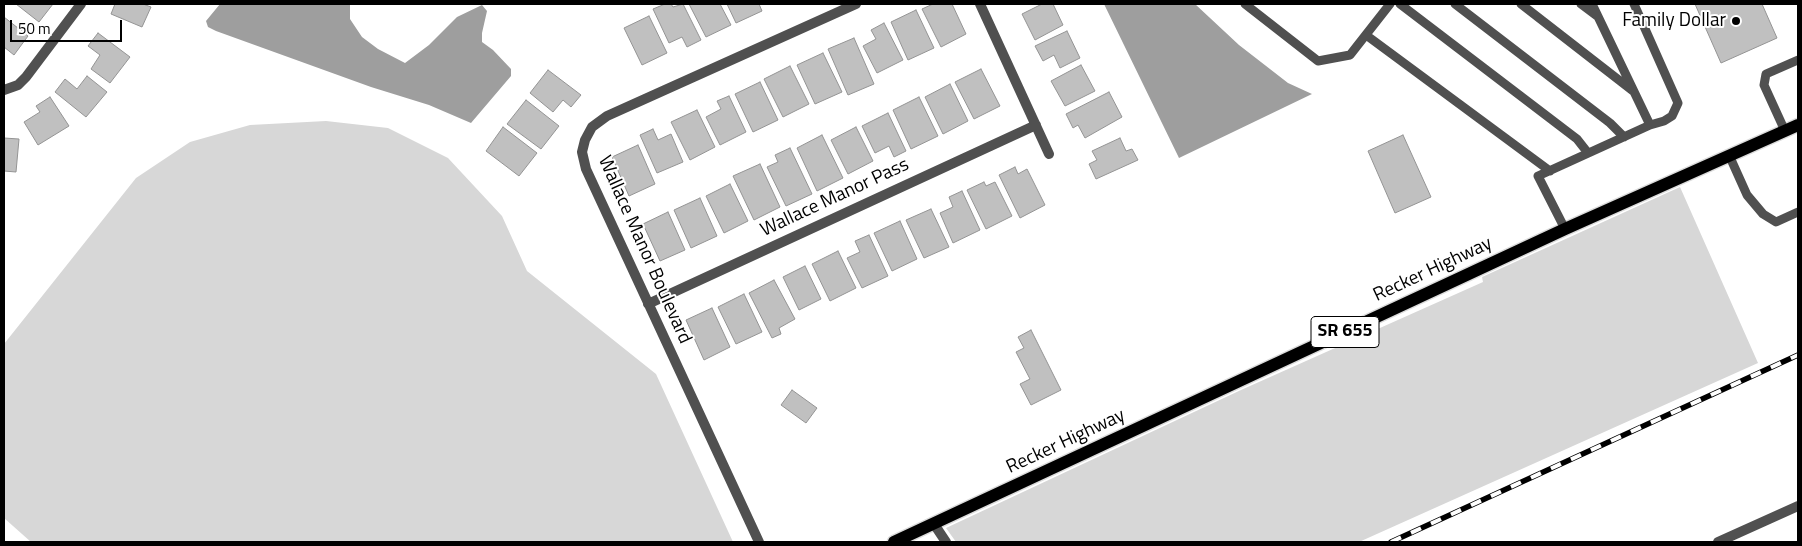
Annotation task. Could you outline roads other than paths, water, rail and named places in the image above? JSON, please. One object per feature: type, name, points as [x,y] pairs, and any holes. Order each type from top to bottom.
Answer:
[{"type":"main road","name":"Recker Highway","points":[[894,542],[1565,229],[1798,125]]},
{"type":"street","points":[[4,90],[18,85],[26,77],[81,4]]},
{"type":"street","name":"Wallace Manor Boulevard","points":[[759,542],[586,169],[582,152],[585,140],[592,127],[607,116],[856,4]]},
{"type":"street","points":[[980,4],[1049,154]]},
{"type":"street","name":"Wallace Manor Pass","points":[[648,304],[1036,125]]},
{"type":"street","points":[[1718,542],[1798,506]]},
{"type":"street","points":[[934,524],[946,542]]},
{"type":"lane","points":[[1245,4],[1318,61],[1350,55],[1390,4]]},
{"type":"lane","points":[[1400,4],[1577,139],[1588,153]]},
{"type":"lane","points":[[1455,4],[1610,123],[1624,137]]},
{"type":"lane","points":[[1521,4],[1635,93]]},
{"type":"lane","points":[[1581,4],[1599,18]]},
{"type":"lane","points":[[1592,4],[1650,125]]},
{"type":"lane","points":[[1565,229],[1538,176],[1650,125],[1664,122],[1672,116],[1678,103],[1634,4]]},
{"type":"lane","points":[[1366,35],[1550,171]]},
{"type":"lane","points":[[1785,131],[1764,85],[1766,74],[1798,60]]},
{"type":"lane","points":[[1729,155],[1747,195],[1763,214],[1776,222],[1798,212]]},
{"type":"railway","points":[[1391,542],[1798,355]]},
{"type":"place","name":"Family Dollar","points":[[1736,21]]}]
